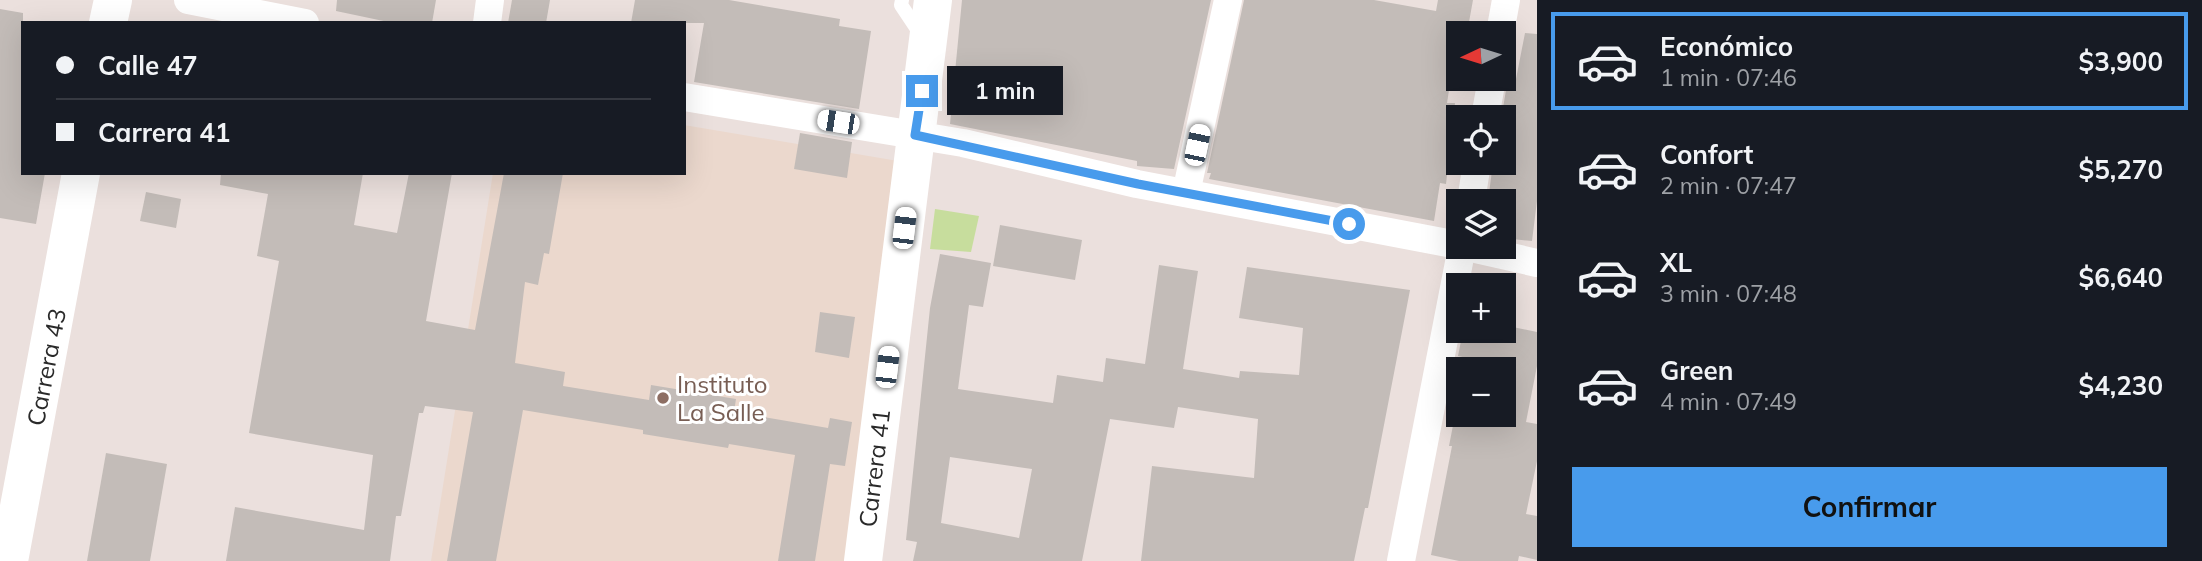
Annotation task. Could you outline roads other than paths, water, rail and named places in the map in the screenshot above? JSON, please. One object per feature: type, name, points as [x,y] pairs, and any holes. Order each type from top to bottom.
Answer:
[{"type":"street","points":[[108,21],[113,0]]},
{"type":"street","points":[[188,0],[295,21]]},
{"type":"street","points":[[487,21],[491,0]]},
{"type":"street","name":"Carrera 41","points":[[863,561],[933,0]]},
{"type":"street","points":[[1186,193],[1228,0]]},
{"type":"street","points":[[1502,21],[1506,0]]},
{"type":"street","points":[[686,97],[915,135],[1186,193],[1446,243]]},
{"type":"street","name":"Carrera 43","points":[[9,561],[81,175]]},
{"type":"street","points":[[1516,258],[1537,263]]},
{"type":"street","points":[[1401,561],[1459,259]]},
{"type":"lane","points":[[902,0],[901,5],[929,48]]},
{"type":"place","name":"Instituto La Salle","points":[[663,398]]}]
